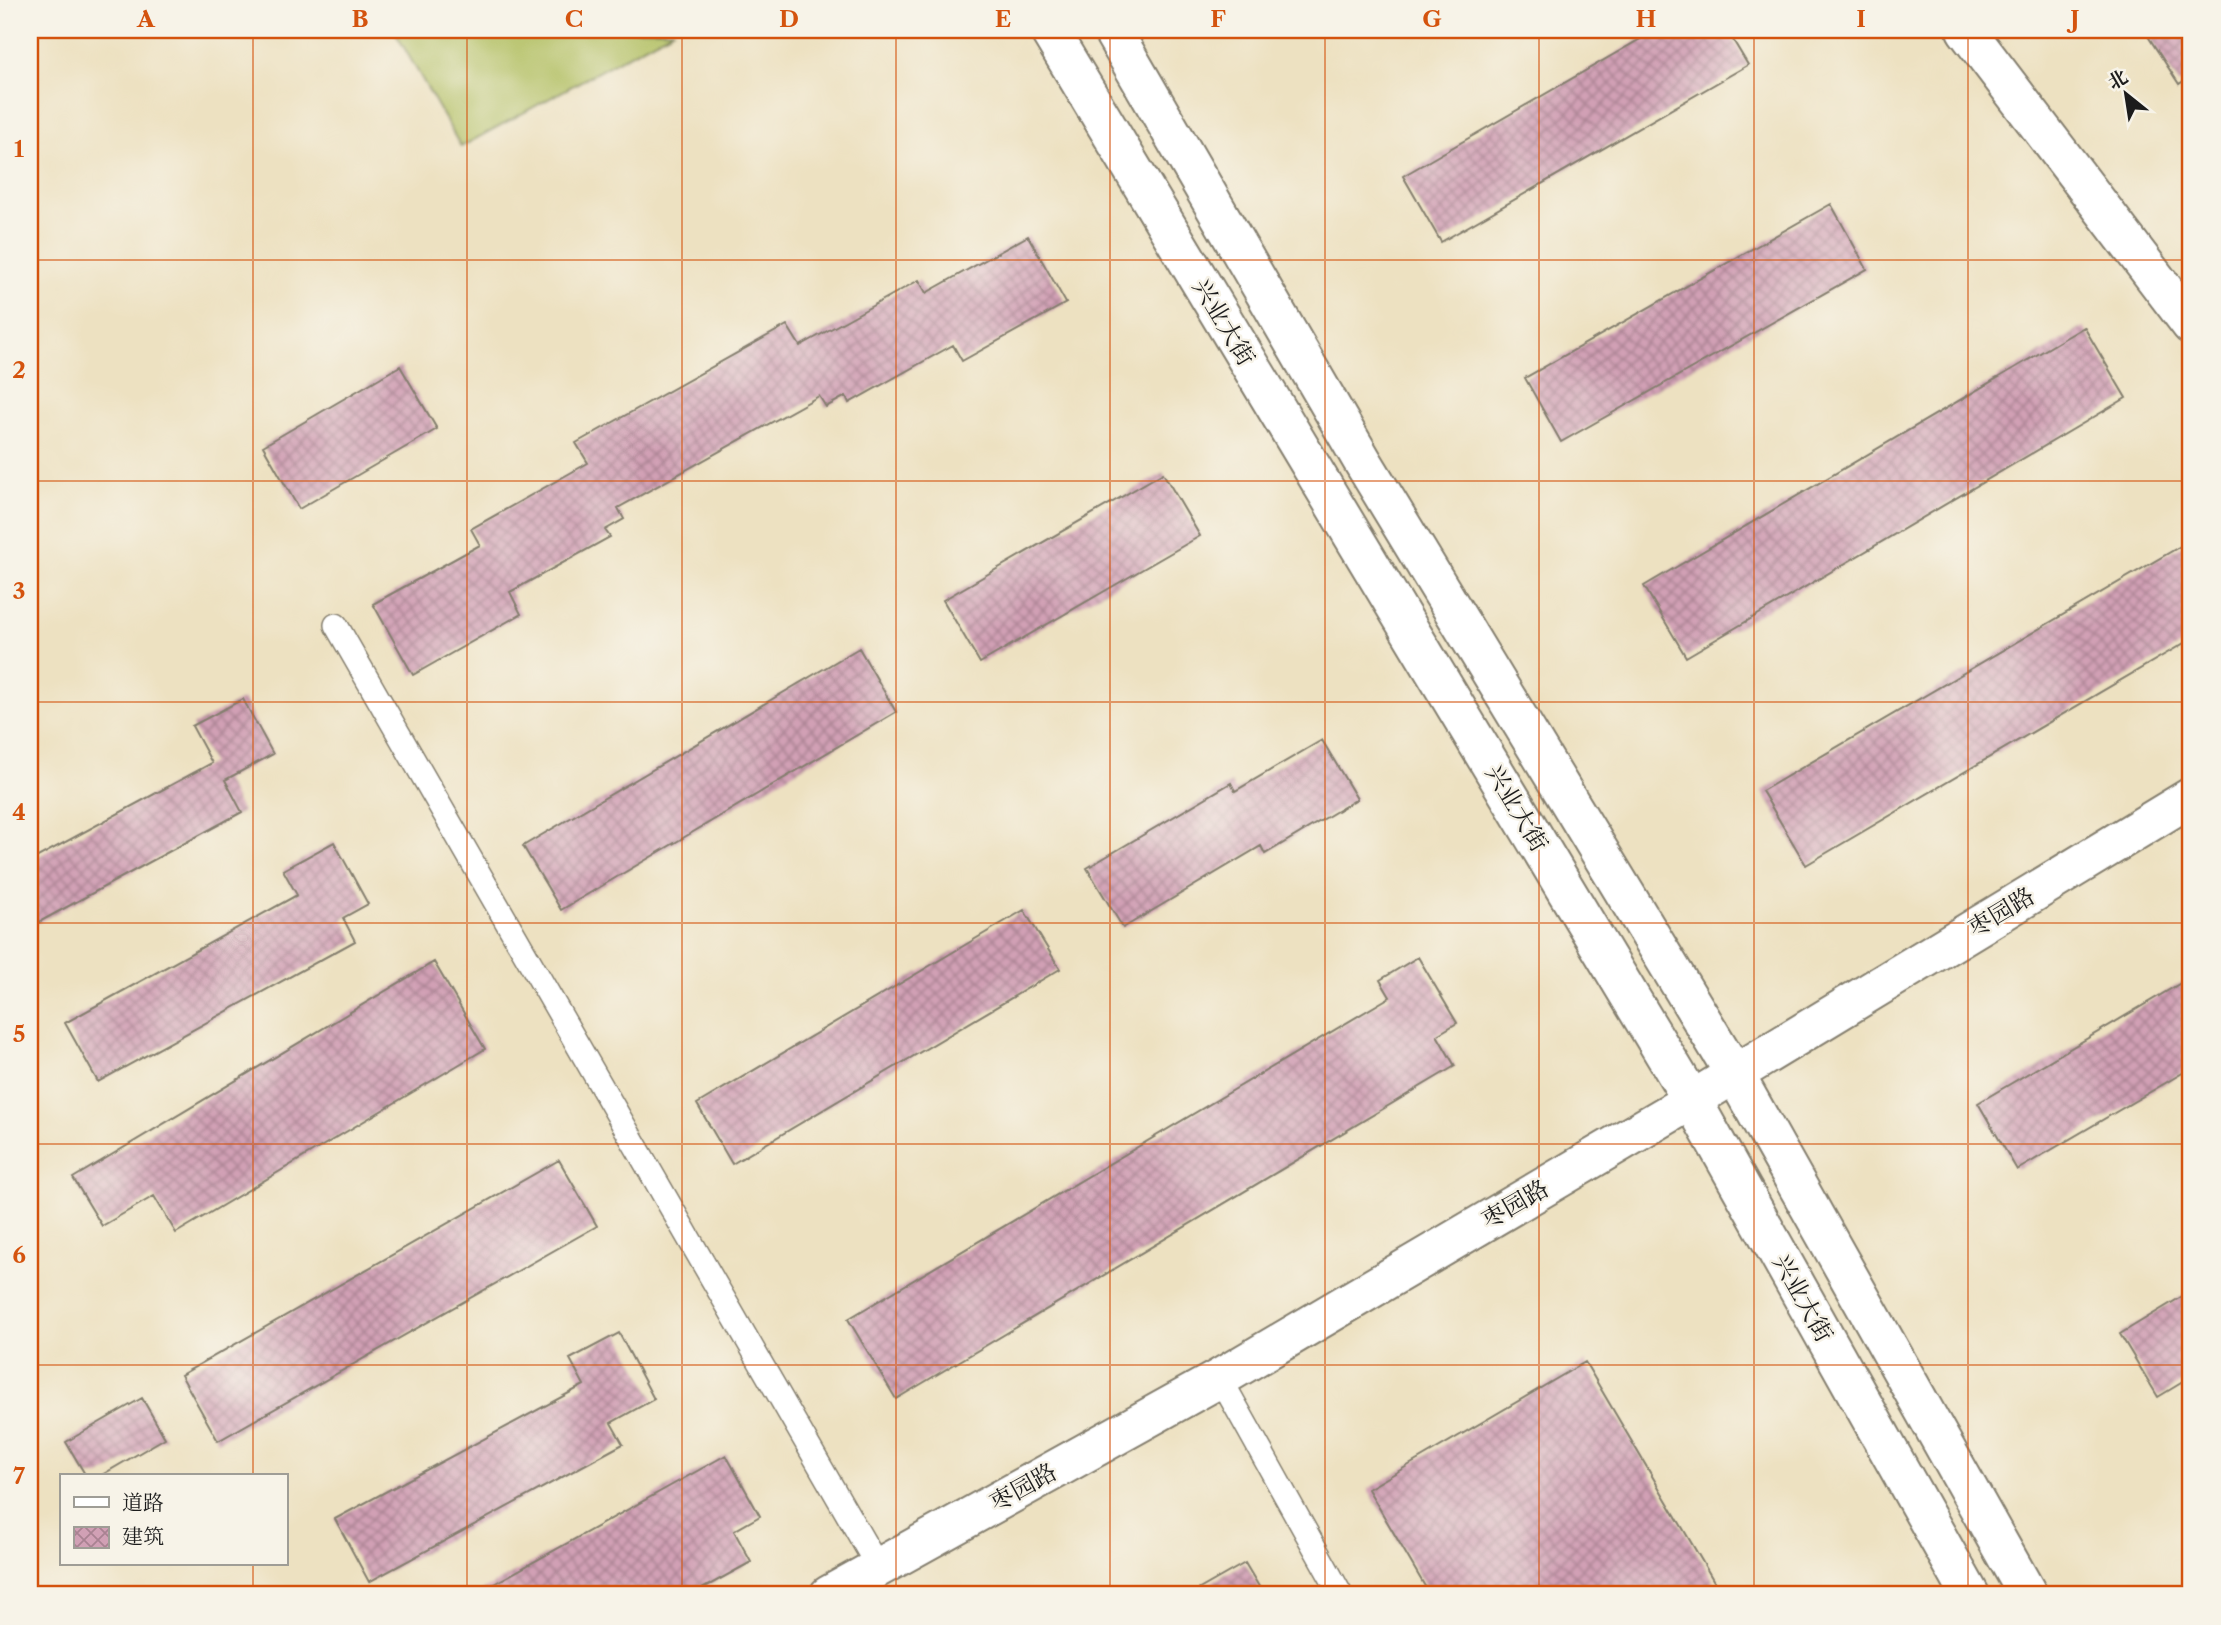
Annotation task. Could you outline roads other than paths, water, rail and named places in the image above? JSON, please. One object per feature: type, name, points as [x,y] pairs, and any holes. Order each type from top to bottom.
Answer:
[{"type":"main road","name":"兴业大街","points":[[1049,30],[1692,1100],[1970,1595]]},
{"type":"main road","name":"兴业大街","points":[[1112,30],[1363,462],[1734,1073],[2028,1595]]},
{"type":"main road","points":[[1966,30],[2191,325]]},
{"type":"main road","name":"枣园路","points":[[829,1595],[1220,1378],[1692,1100],[2191,797]]},
{"type":"lane","points":[[336,625],[878,1567]]},
{"type":"lane","points":[[1220,1378],[1341,1595]]}]
